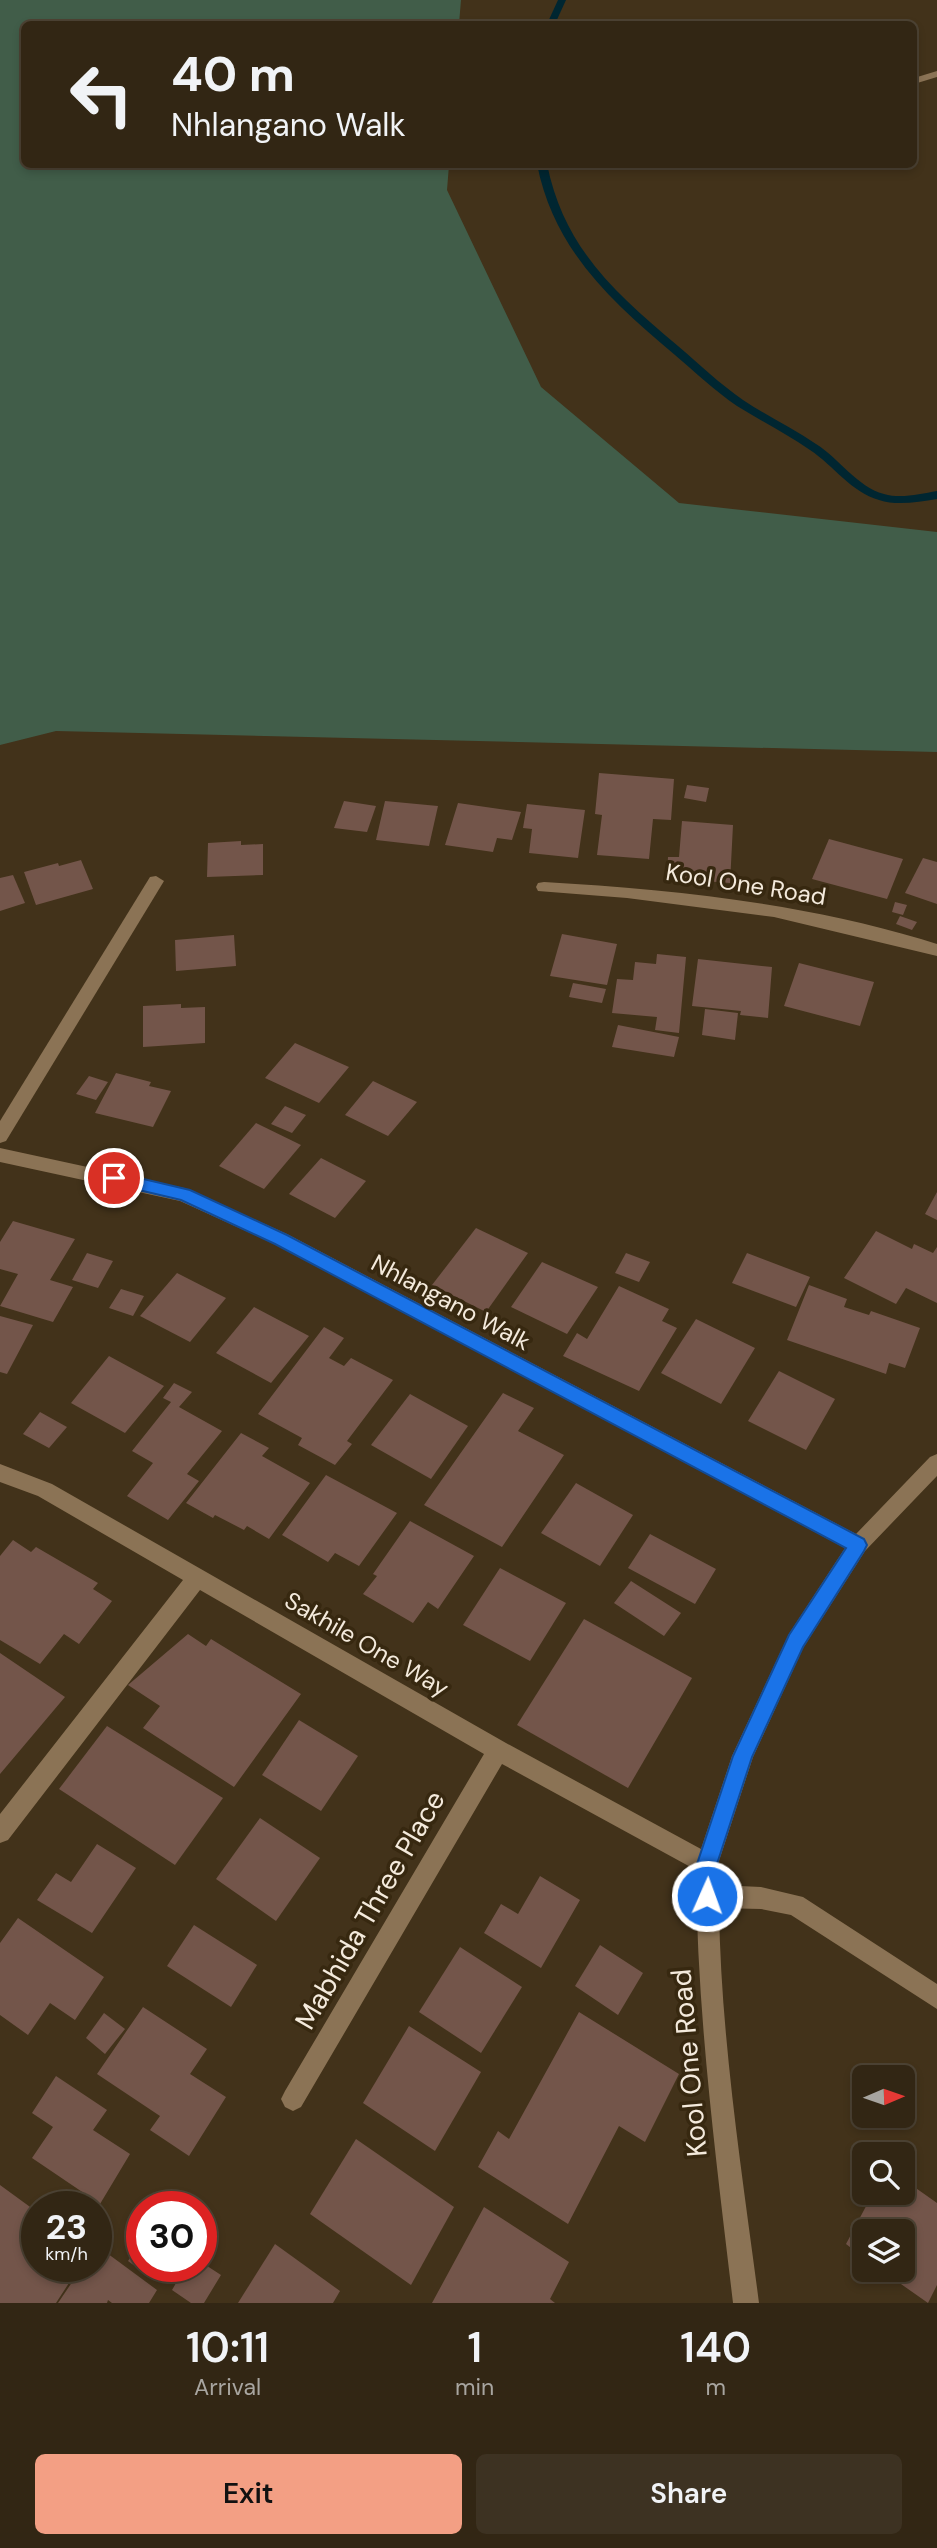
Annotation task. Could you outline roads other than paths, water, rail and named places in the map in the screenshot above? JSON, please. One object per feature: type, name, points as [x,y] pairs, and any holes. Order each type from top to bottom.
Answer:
[{"type":"street","points":[[917,79],[937,74]]},
{"type":"street","points":[[0,1136],[156,881]]},
{"type":"street","name":"Kool One Road","points":[[544,887],[627,892],[774,911],[937,950]]},
{"type":"street","name":"Nhlangano Walk","points":[[0,1155],[91,1172],[184,1195],[281,1240],[858,1545]]},
{"type":"street","name":"Kool One Road","points":[[746,2303],[718,2081],[707,1864],[743,1756],[796,1641],[858,1545],[937,1463]]},
{"type":"street","name":"Sakhile One Way","points":[[0,1473],[45,1490],[498,1750],[707,1864]]},
{"type":"street","points":[[0,1832],[198,1577]]},
{"type":"street","name":"Mabhida Three Place","points":[[293,2099],[498,1750]]},
{"type":"street","points":[[707,1896],[761,1898],[794,1905],[937,1997]]},
{"type":"waterway","points":[[552,21],[562,0]]},
{"type":"waterway","points":[[543,168],[558,220],[591,269],[633,312],[729,395],[824,454],[859,485],[875,495],[897,499],[937,495]]}]
